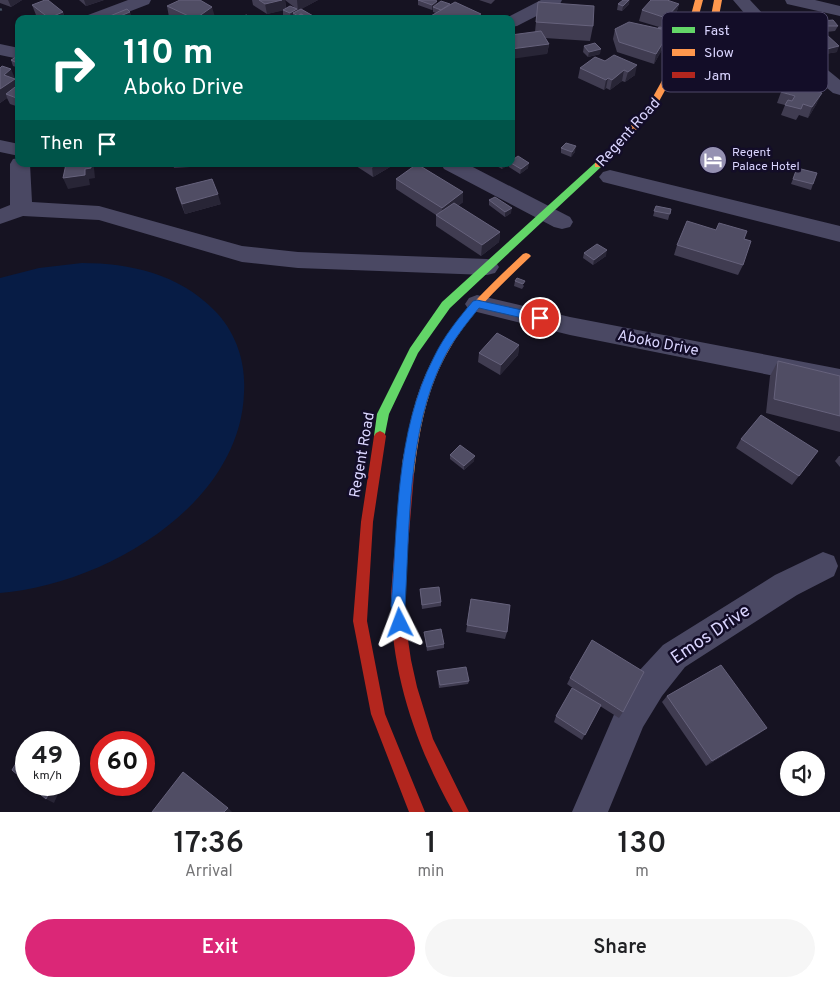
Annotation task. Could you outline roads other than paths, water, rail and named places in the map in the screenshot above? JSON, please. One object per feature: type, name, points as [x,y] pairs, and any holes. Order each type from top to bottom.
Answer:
[{"type":"main road","name":"Regent Road","points":[[417,812],[378,714],[360,621],[367,522],[383,414],[399,379],[418,345],[446,305],[487,267],[559,219],[653,105],[662,89]]},
{"type":"main road","points":[[454,800],[418,716],[402,640],[398,606],[408,468],[415,422],[427,383],[439,357],[454,331],[477,304],[532,249]]},
{"type":"street","points":[[104,15],[143,0]]},
{"type":"street","points":[[515,20],[554,0]]},
{"type":"street","points":[[741,0],[752,12]]},
{"type":"street","points":[[793,0],[840,11]]},
{"type":"street","points":[[0,49],[15,53]]},
{"type":"street","points":[[828,79],[840,89]]},
{"type":"street","points":[[0,146],[15,149]]},
{"type":"street","points":[[20,167],[21,209]]},
{"type":"street","points":[[458,167],[559,219]]},
{"type":"street","points":[[610,177],[840,234]]},
{"type":"street","points":[[0,217],[21,209],[99,213],[242,254],[298,260],[487,267]]},
{"type":"street","name":"Aboko Drive","points":[[477,304],[570,326],[840,379]]},
{"type":"street","name":"Emos Drive","points":[[590,812],[631,715],[650,684],[674,656],[786,585],[823,566]]},
{"type":"street","points":[[417,812],[454,800]]},
{"type":"water","points":[[82,263],[136,268],[170,279],[185,287],[214,310],[234,338],[241,359],[244,393],[237,434],[219,471],[192,504],[159,533],[121,556],[81,574],[40,587],[0,593],[0,278],[39,268]]},
{"type":"place","name":"Regent Palace Hotel","points":[[713,160]]}]
